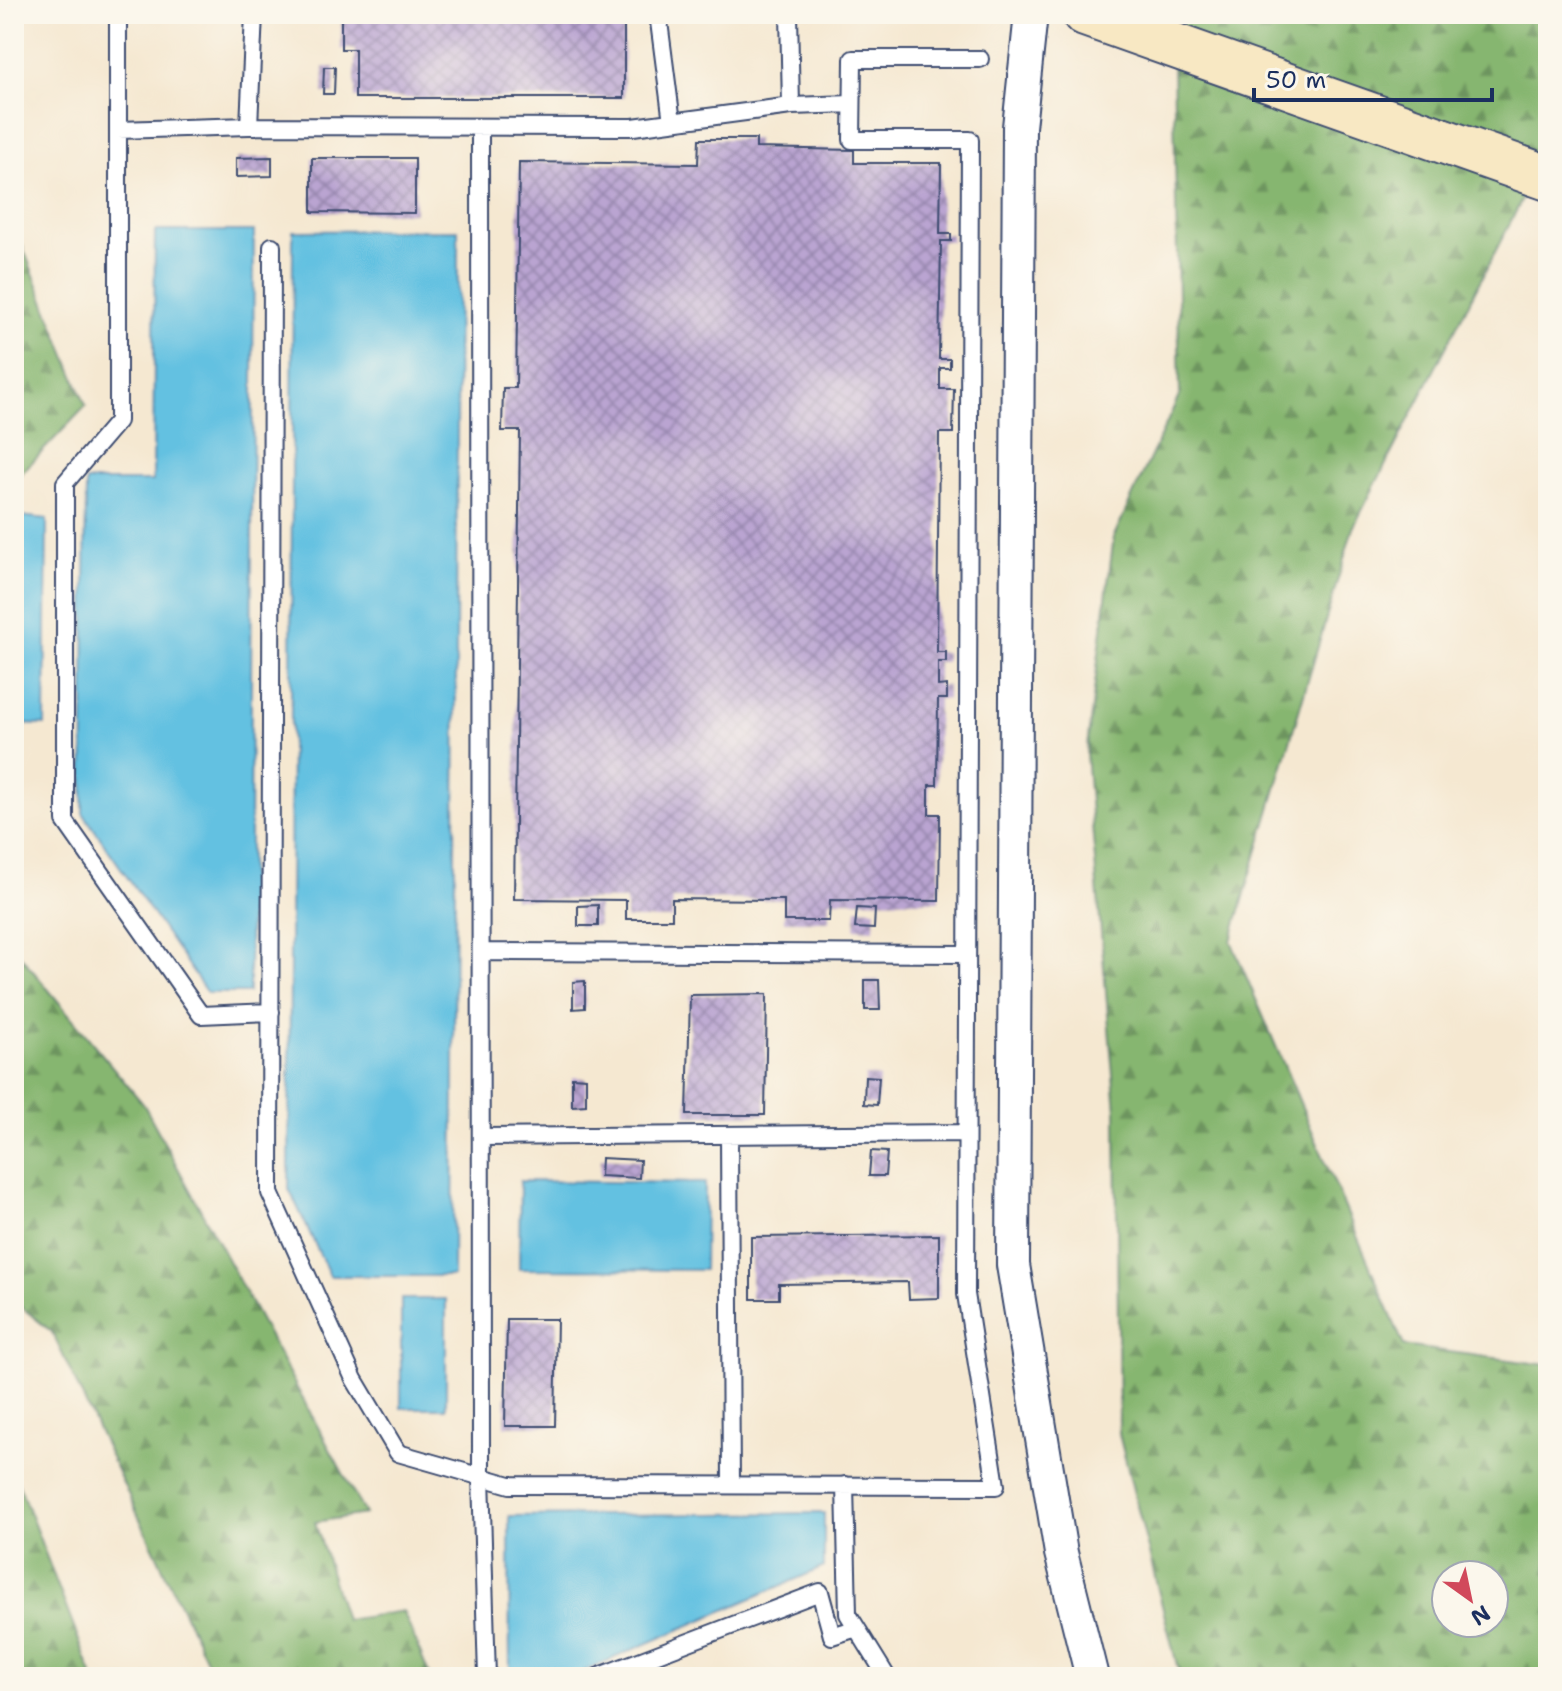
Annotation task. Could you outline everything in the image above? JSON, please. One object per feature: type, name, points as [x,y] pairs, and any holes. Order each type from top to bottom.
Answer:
[{"type":"main road","points":[[1085,14],[1548,178]]},
{"type":"street","points":[[1031,14],[1019,127],[1013,1265],[1061,1553],[1092,1677]]},
{"type":"lane","points":[[118,14],[118,421],[65,483],[65,821],[201,1015],[271,1012]]},
{"type":"lane","points":[[249,126],[254,14]]},
{"type":"lane","points":[[658,14],[672,122]]},
{"type":"lane","points":[[789,14],[791,106]]},
{"type":"lane","points":[[272,246],[270,1193],[348,1365],[398,1453],[510,1485],[996,1486],[966,1294],[970,140],[852,140],[853,59],[980,59]]},
{"type":"lane","points":[[118,130],[249,126],[633,127],[791,106],[852,104]]},
{"type":"lane","points":[[480,127],[481,1476],[487,1677]]},
{"type":"lane","points":[[481,952],[967,954]]},
{"type":"lane","points":[[481,1137],[966,1133]]},
{"type":"lane","points":[[729,1135],[731,1485]]},
{"type":"lane","points":[[845,1485],[848,1614],[887,1677]]},
{"type":"lane","points":[[597,1677],[820,1592],[832,1636],[857,1628]]},
{"type":"green space","points":[[1172,14],[1548,14],[1548,149],[1353,528],[1231,941],[1404,1346],[1548,1365],[1548,1677],[1180,1677],[1119,1434],[1116,1111],[1086,754],[1114,536],[1180,394]]},
{"type":"green space","points":[[14,225],[86,406],[14,481]]},
{"type":"green space","points":[[14,948],[144,1105],[365,1514],[315,1522],[345,1620],[403,1611],[430,1677],[214,1677],[52,1332],[14,1301]]},
{"type":"green space","points":[[14,1472],[15,1475],[93,1677],[14,1677]]},
{"type":"water","points":[[458,230],[453,1276],[330,1276],[289,1189],[293,231]]},
{"type":"water","points":[[155,231],[254,231],[249,993],[207,993],[83,813],[86,481],[153,481]]},
{"type":"water","points":[[20,516],[47,519],[45,725],[14,724],[14,524]]},
{"type":"water","points":[[520,1181],[705,1183],[704,1270],[519,1269]]},
{"type":"water","points":[[401,1299],[446,1299],[446,1408],[401,1408]]},
{"type":"water","points":[[824,1513],[824,1567],[570,1677],[510,1677],[509,1516]]},
{"type":"building","points":[[341,14],[624,14],[624,98],[355,98],[355,49],[341,49]]},
{"type":"building","points":[[324,67],[335,67],[334,94],[323,94]]},
{"type":"building","points":[[699,139],[756,139],[756,148],[854,150],[854,163],[941,163],[940,234],[951,234],[951,241],[941,241],[939,359],[950,359],[950,368],[940,368],[940,389],[954,389],[953,433],[939,433],[937,652],[946,652],[946,662],[938,662],[938,686],[947,685],[947,699],[938,699],[937,785],[929,785],[929,814],[940,814],[939,901],[830,900],[829,921],[784,921],[784,900],[672,899],[672,919],[626,919],[626,900],[514,899],[520,431],[502,431],[503,388],[516,388],[519,162],[698,164]]},
{"type":"building","points":[[272,157],[272,176],[236,177],[236,158]]},
{"type":"building","points":[[312,158],[415,158],[415,213],[312,212]]},
{"type":"building","points":[[598,905],[598,926],[578,926],[578,906]]},
{"type":"building","points":[[857,908],[875,909],[874,929],[855,928]]},
{"type":"building","points":[[865,980],[879,980],[880,1010],[865,1010]]},
{"type":"building","points":[[585,981],[585,1008],[573,1009],[573,982]]},
{"type":"building","points":[[767,994],[765,1115],[687,1115],[690,995]]},
{"type":"building","points":[[865,1076],[879,1077],[877,1105],[864,1104]]},
{"type":"building","points":[[572,1077],[586,1078],[586,1105],[572,1106]]},
{"type":"building","points":[[871,1151],[887,1152],[885,1176],[869,1176]]},
{"type":"building","points":[[601,1158],[640,1160],[639,1178],[600,1176]]},
{"type":"building","points":[[939,1235],[939,1298],[909,1299],[908,1282],[779,1284],[779,1299],[751,1299],[751,1237]]},
{"type":"building","points":[[507,1319],[557,1319],[555,1426],[505,1426]]}]
